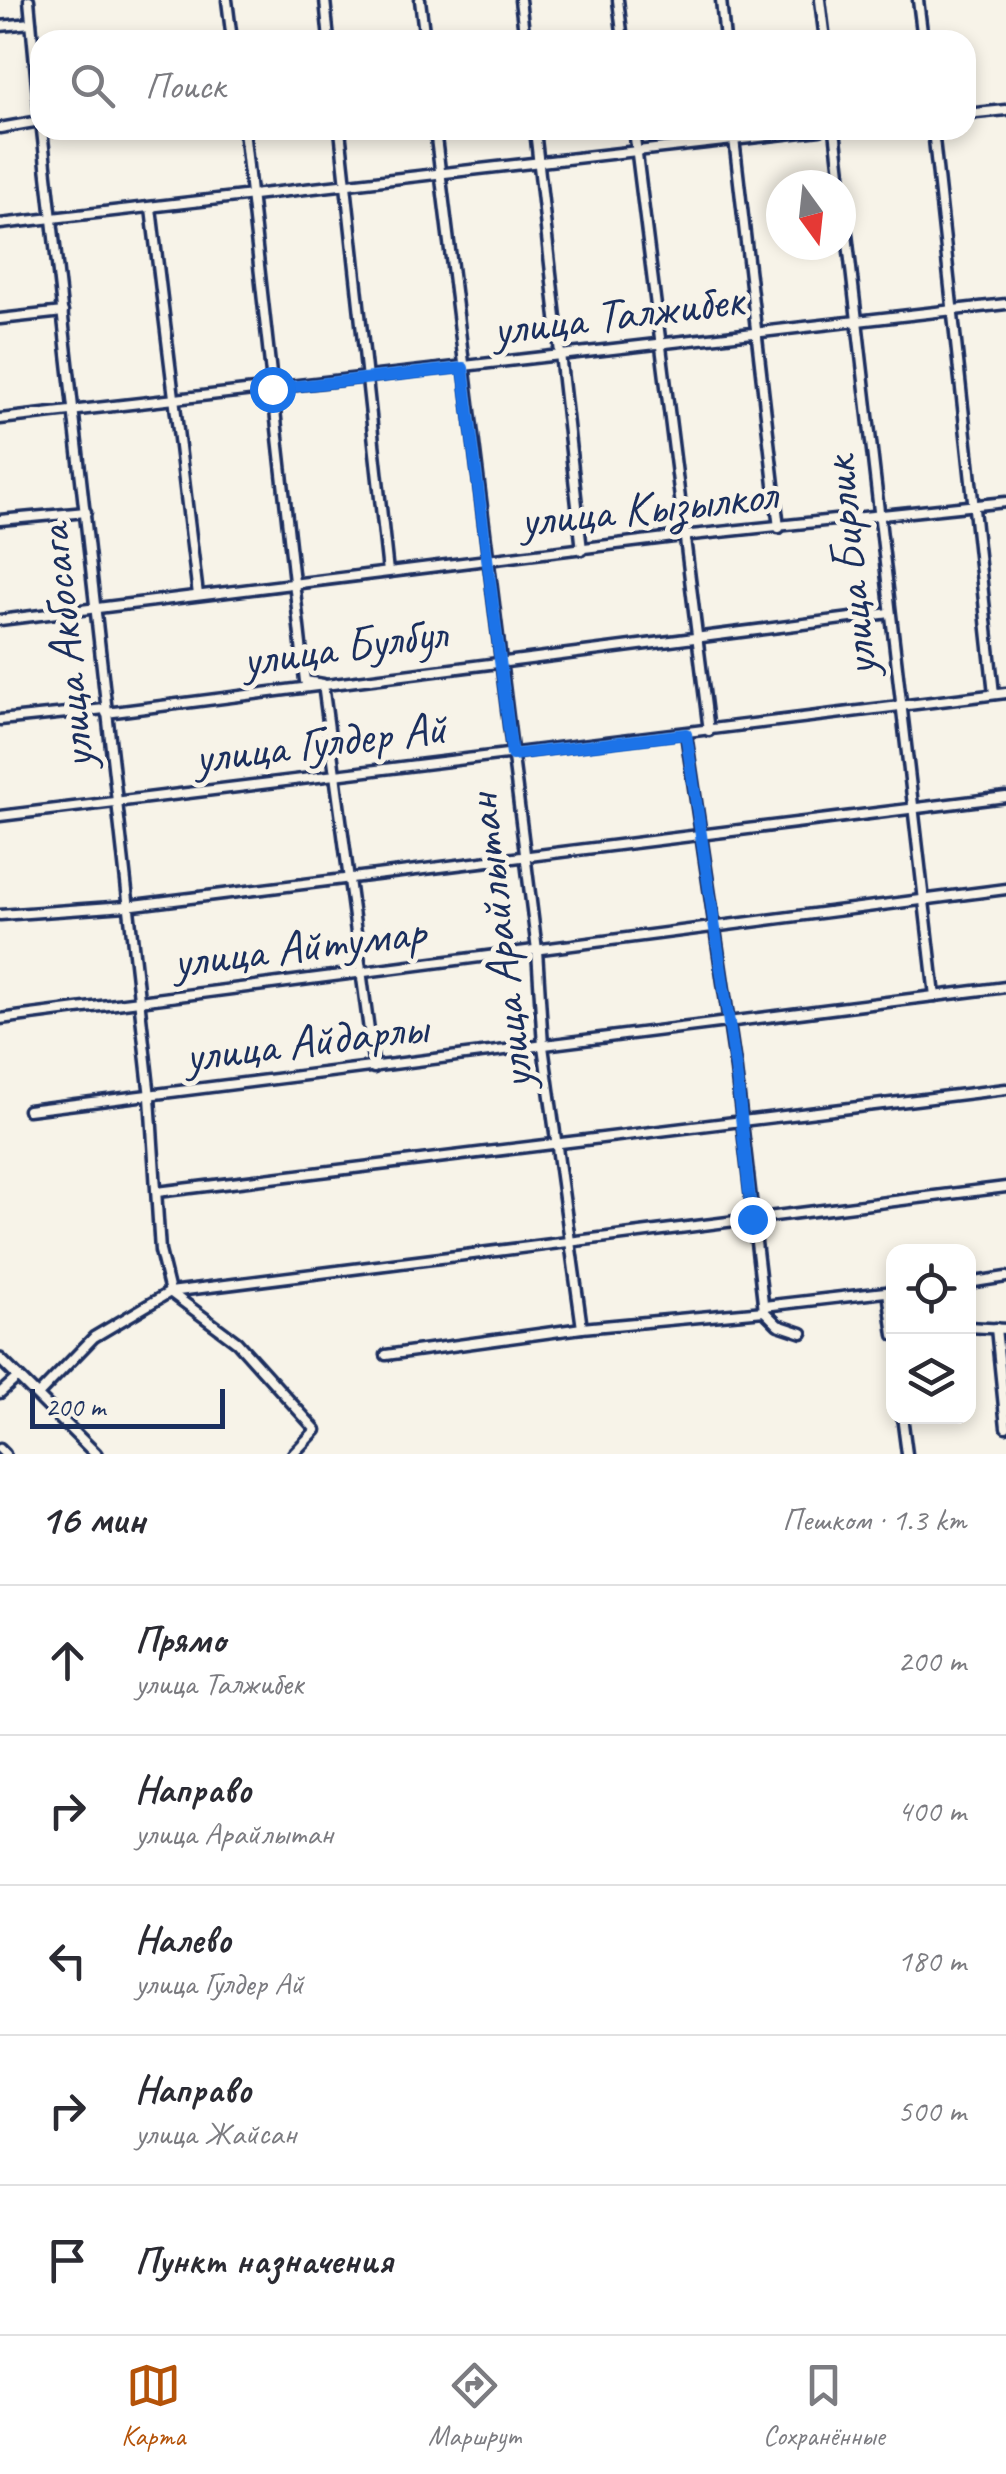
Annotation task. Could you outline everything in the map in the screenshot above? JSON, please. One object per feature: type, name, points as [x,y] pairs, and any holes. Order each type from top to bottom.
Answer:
[{"type":"street","points":[[29,0],[32,30]]},
{"type":"street","points":[[227,0],[231,30]]},
{"type":"street","points":[[324,0],[328,30]]},
{"type":"street","points":[[420,0],[424,30]]},
{"type":"street","points":[[520,0],[524,30]]},
{"type":"street","points":[[618,0],[622,30]]},
{"type":"street","points":[[721,0],[723,30]]},
{"type":"street","points":[[820,0],[824,30]]},
{"type":"street","points":[[918,0],[922,30]]},
{"type":"street","points":[[0,26],[31,24]]},
{"type":"street","points":[[976,113],[1006,110]]},
{"type":"street","points":[[0,128],[30,121]]},
{"type":"street","name":"улица Акбосага","points":[[43,140],[76,410],[136,1003],[150,1096],[160,1251],[170,1292]]},
{"type":"street","points":[[245,140],[291,582],[305,681],[324,684],[374,1068]]},
{"type":"street","points":[[341,140],[388,572]]},
{"type":"street","name":"улица Арайлытан","points":[[437,140],[485,560],[537,950],[543,1046],[582,1328]]},
{"type":"street","points":[[535,140],[582,550]]},
{"type":"street","points":[[635,140],[709,731]]},
{"type":"street","points":[[0,224],[441,176],[704,140]]},
{"type":"street","points":[[734,140],[779,528]]},
{"type":"street","name":"улица Бирлик","points":[[836,140],[934,996]]},
{"type":"street","points":[[935,140],[994,694]]},
{"type":"street","points":[[152,208],[198,595]]},
{"type":"street","name":"улица Талжибек","points":[[0,419],[1006,304]]},
{"type":"street","points":[[0,319],[63,312]]},
{"type":"street","name":"улица Кызылкол","points":[[0,620],[682,536],[1006,502]]},
{"type":"street","points":[[0,520],[86,512]]},
{"type":"street","name":"улица Булбул","points":[[0,720],[105,711],[696,640],[890,613]]},
{"type":"street","name":"улица Гулдер Ай","points":[[0,816],[1006,693]]},
{"type":"street","points":[[686,734],[742,1120],[764,1308],[778,1325],[802,1333]]},
{"type":"street","points":[[0,915],[126,906],[1006,798]]},
{"type":"street","name":"улица Айтумар","points":[[0,1018],[1006,889]]},
{"type":"street","name":"улица Айдарлы","points":[[28,1110],[1006,987]]},
{"type":"street","points":[[157,1192],[1006,1088]]},
{"type":"street","points":[[38,1395],[94,1337],[170,1292],[1006,1187]]},
{"type":"street","points":[[976,1282],[1006,1277]]},
{"type":"street","points":[[170,1292],[237,1342],[316,1430],[293,1454]]},
{"type":"street","points":[[386,1355],[886,1293]]},
{"type":"street","points":[[976,1327],[1001,1329],[1006,1427]]},
{"type":"street","points":[[0,1359],[96,1454]]},
{"type":"street","points":[[0,1393],[18,1377]]},
{"type":"street","points":[[903,1424],[907,1454]]},
{"type":"route","points":[[272,389],[463,368],[512,755],[686,734],[736,1070],[752,1219]]}]
